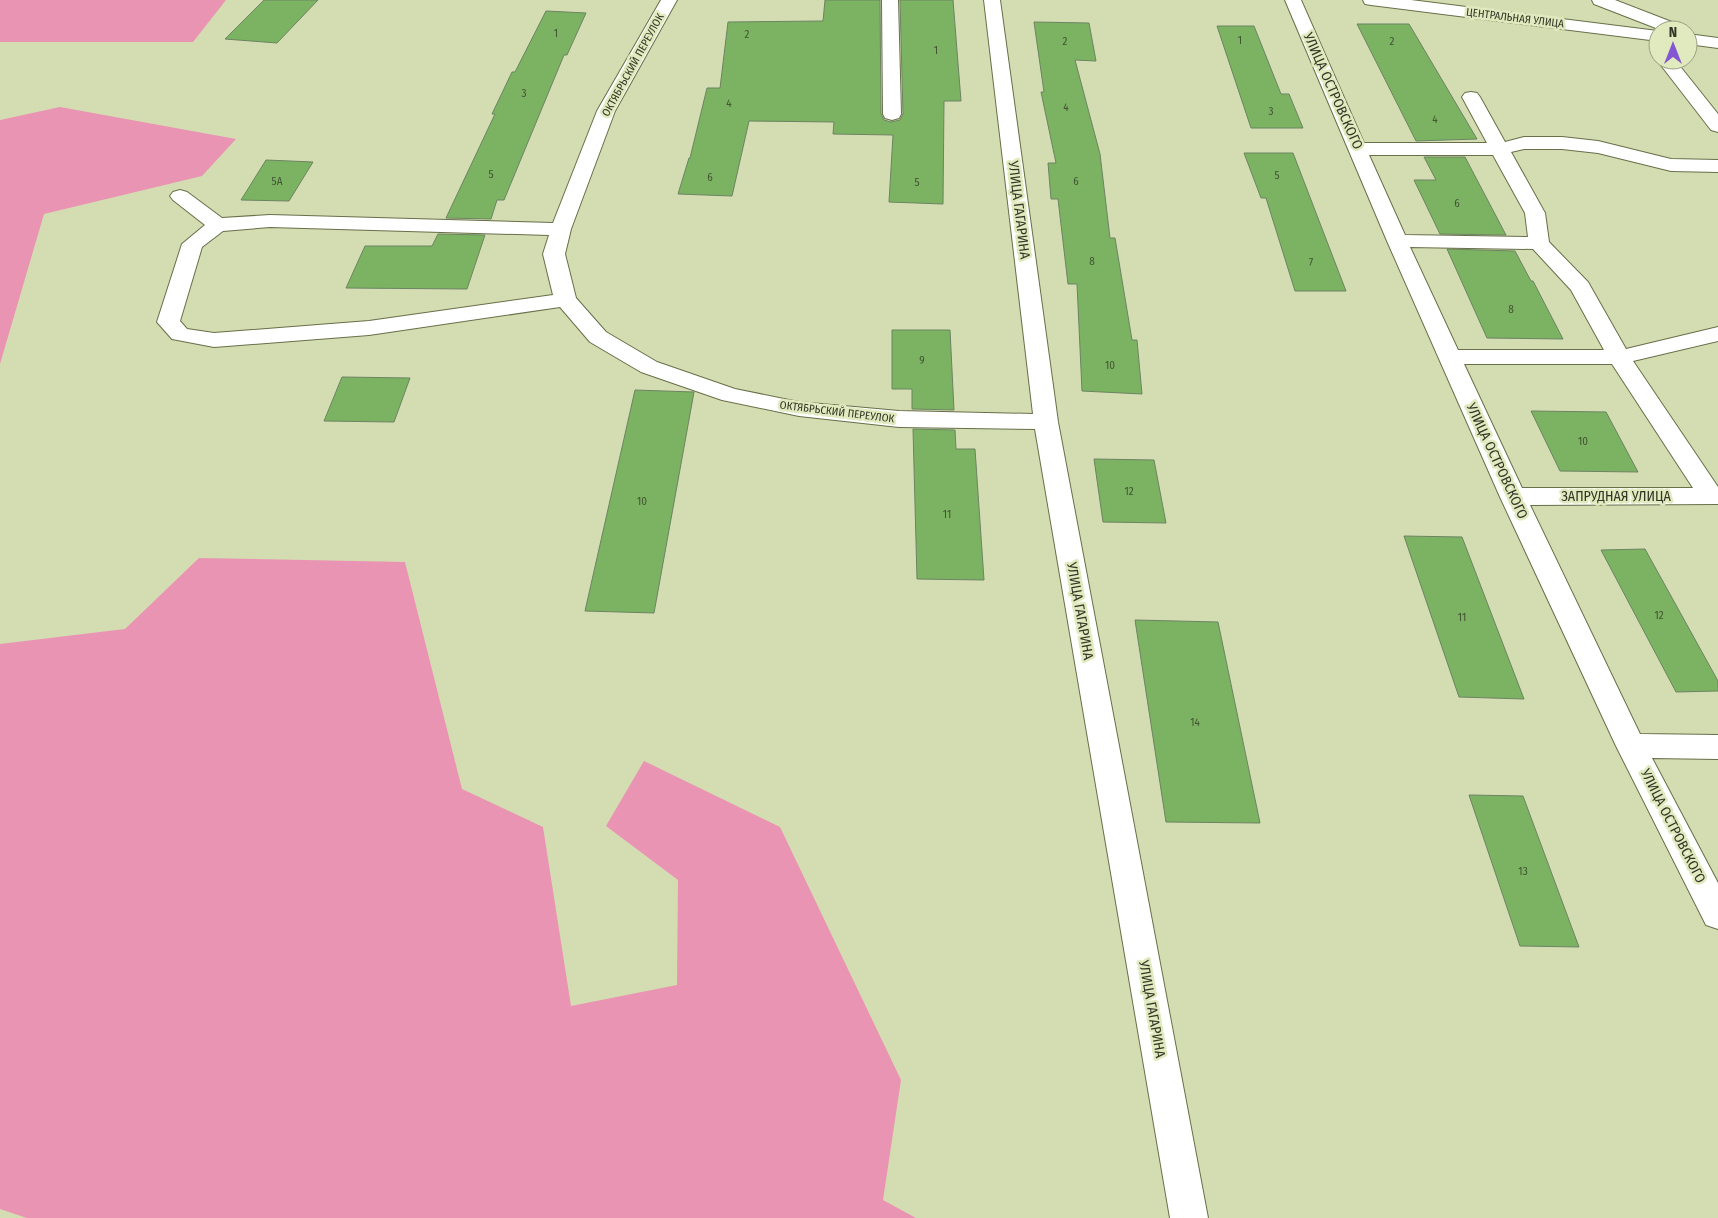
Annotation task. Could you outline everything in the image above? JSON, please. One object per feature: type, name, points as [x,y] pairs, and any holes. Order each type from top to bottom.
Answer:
[{"type":"street","name":"ОКТЯБРЬСКИЙ ПЕРЕУЛОК","points":[[669,0],[606,111],[561,229],[554,254],[565,300],[598,337],[648,367],[730,395],[799,409],[899,419],[1046,422]]},
{"type":"street","points":[[890,0],[892,114]]},
{"type":"street","name":"УЛИЦА ГАГАРИНА","points":[[992,0],[1046,422],[1189,1218]]},
{"type":"street","name":"УЛИЦА ОСТРОВСКОГО","points":[[1293,0],[1398,242],[1513,497],[1631,746],[1718,915]]},
{"type":"street","name":"ЦЕНТРАЛЬНАЯ УЛИЦА","points":[[1372,0],[1648,34]]},
{"type":"street","points":[[1600,0],[1651,20]]},
{"type":"street","points":[[1674,70],[1718,126]]},
{"type":"street","points":[[1471,97],[1535,213],[1539,243],[1580,286],[1619,357],[1714,496]]},
{"type":"street","points":[[1358,149],[1499,149],[1524,142],[1562,142],[1598,147],[1671,166],[1718,166]]},
{"type":"street","points":[[180,196],[218,224]]},
{"type":"street","points":[[561,229],[270,221],[218,224],[192,244],[168,322],[180,334],[214,340],[369,328],[565,300]]},
{"type":"street","points":[[1398,242],[1539,243]]},
{"type":"street","points":[[1449,357],[1619,357],[1718,334]]},
{"type":"street","name":"ЗАПРУДНАЯ УЛИЦА","points":[[1513,497],[1714,496]]},
{"type":"street","points":[[1631,746],[1718,747]]},
{"type":"shaded area","points":[[0,0],[226,0],[193,42],[0,42]]},
{"type":"shaded area","points":[[60,107],[236,139],[202,176],[44,214],[0,364],[0,120]]},
{"type":"shaded area","points":[[199,558],[405,562],[462,789],[543,827],[571,1006],[677,985],[678,880],[606,826],[644,761],[780,827],[901,1080],[883,1200],[916,1218],[27,1218],[0,1209],[0,644],[125,629]]},
{"type":"building","points":[[264,0],[318,0],[277,43],[225,39]]},
{"type":"building","points":[[825,0],[880,0],[881,114],[884,120],[891,122],[900,120],[903,114],[900,0],[953,0],[961,101],[944,101],[943,204],[889,202],[893,135],[833,134],[834,122],[749,121],[732,196],[678,194],[690,158],[707,88],[720,88],[728,22],[823,21]]},
{"type":"building","points":[[546,11],[586,13],[567,55],[564,55],[504,200],[497,200],[491,219],[446,218],[495,114],[492,114],[512,72],[515,72]]},
{"type":"building","points":[[1034,22],[1089,23],[1096,61],[1075,60],[1100,154],[1110,238],[1115,238],[1132,340],[1137,340],[1142,394],[1082,391],[1077,284],[1068,284],[1058,199],[1051,199],[1048,163],[1056,163],[1041,92],[1044,92]]},
{"type":"building","points":[[1357,24],[1409,24],[1477,139],[1416,141]]},
{"type":"building","points":[[1217,26],[1254,26],[1281,94],[1289,94],[1303,128],[1251,128]]},
{"type":"building","points":[[1244,153],[1293,153],[1346,291],[1295,291],[1266,198],[1261,198]]},
{"type":"building","points":[[1424,157],[1465,157],[1506,235],[1440,234],[1414,180],[1436,180]]},
{"type":"building","points":[[266,160],[313,162],[289,201],[241,200]]},
{"type":"building","points":[[438,234],[485,235],[467,289],[346,288],[365,246],[432,246]]},
{"type":"building","points":[[1447,249],[1515,251],[1563,339],[1487,338]]},
{"type":"building","points":[[892,330],[950,330],[954,410],[912,409],[912,389],[892,389]]},
{"type":"building","points":[[342,377],[410,378],[394,422],[324,421]]},
{"type":"building","points":[[635,390],[694,392],[654,613],[585,611]]},
{"type":"building","points":[[1531,411],[1606,412],[1638,472],[1560,471]]},
{"type":"building","points":[[913,429],[955,430],[956,449],[975,449],[984,580],[917,579]]},
{"type":"building","points":[[1094,459],[1154,460],[1166,523],[1103,522]]},
{"type":"building","points":[[1404,536],[1462,537],[1524,699],[1459,697]]},
{"type":"building","points":[[1645,549],[1718,681],[1718,691],[1676,692],[1601,550]]},
{"type":"building","points":[[1135,620],[1218,622],[1260,823],[1166,822]]},
{"type":"building","points":[[1469,795],[1523,796],[1579,947],[1520,946]]}]
